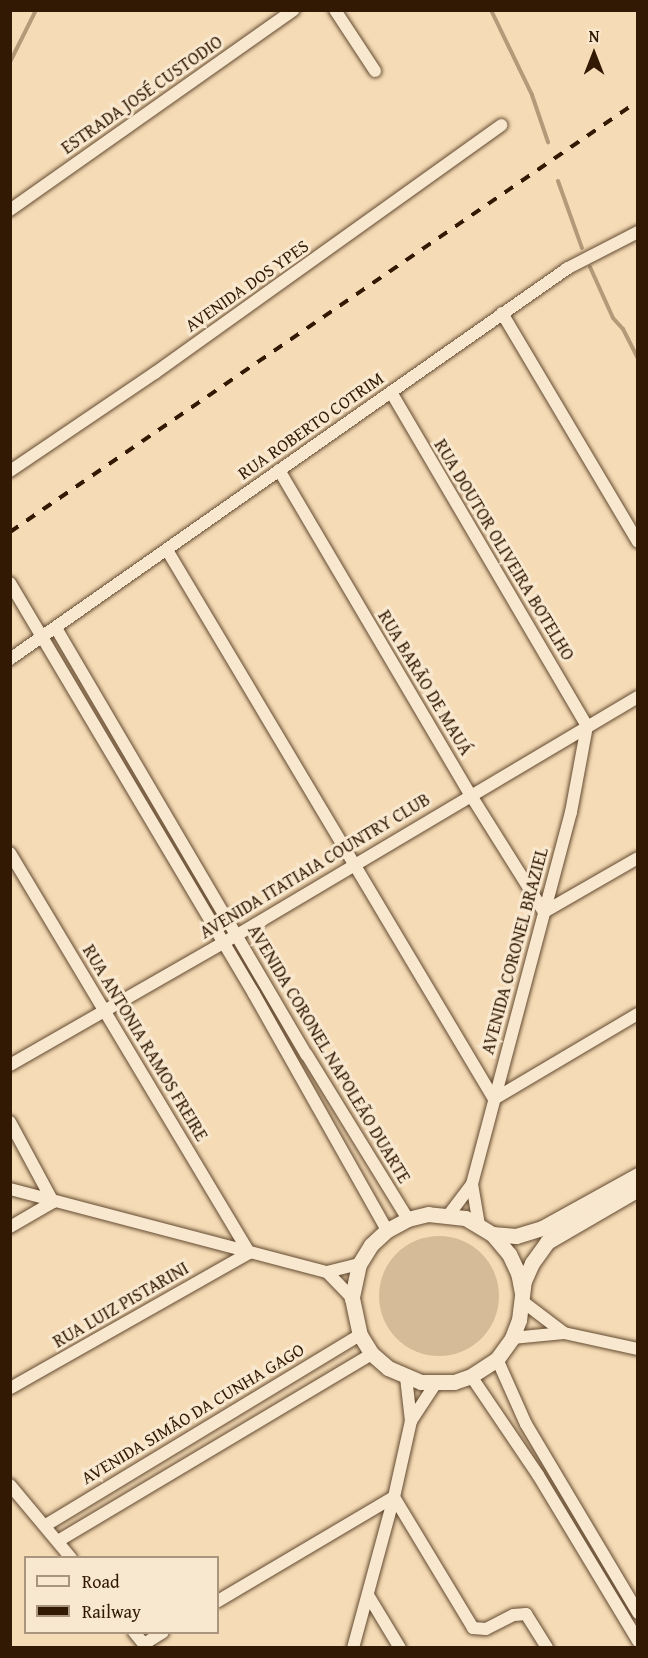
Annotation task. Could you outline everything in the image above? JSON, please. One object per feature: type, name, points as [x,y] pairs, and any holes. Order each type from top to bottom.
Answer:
[{"type":"street","name":"ESTRADA JOSÉ CUSTODIO","points":[[10,210],[294,10]]},
{"type":"street","points":[[335,10],[375,71]]},
{"type":"street","name":"AVENIDA DOS YPES","points":[[10,471],[155,373],[501,125]]},
{"type":"street","name":"RUA ROBERTO COTRIM","points":[[10,659],[568,268],[638,232]]},
{"type":"street","points":[[502,313],[638,542]]},
{"type":"street","name":"RUA DOUTOR OLIVEIRA BOTELHO","points":[[390,392],[587,726]]},
{"type":"street","name":"RUA BARÃO DE MAUÁ","points":[[279,470],[470,794],[544,912]]},
{"type":"street","points":[[167,550],[494,1100],[638,1014]]},
{"type":"street","name":"AVENIDA CORONEL NAPOLEÃO DUARTE","points":[[10,583],[304,1080],[387,1230]]},
{"type":"street","name":"AVENIDA CORONEL NAPOLEÃO DUARTE","points":[[56,628],[408,1219]]},
{"type":"street","name":"AVENIDA ITATIAIA COUNTRY CLUB","points":[[10,1065],[237,935],[470,794],[638,697]]},
{"type":"street","name":"AVENIDA CORONEL BRAZIEL","points":[[449,1215],[472,1184],[571,812],[587,726]]},
{"type":"street","name":"RUA ANTONIA RAMOS FREIRE","points":[[10,853],[249,1252]]},
{"type":"street","points":[[544,912],[638,858]]},
{"type":"street","points":[[10,1122],[53,1202]]},
{"type":"street","points":[[564,1334],[522,1297],[518,1272],[509,1254],[492,1234],[479,1225],[449,1215],[428,1214],[408,1219],[387,1230],[371,1245],[359,1264],[352,1299],[360,1335],[372,1354],[387,1368],[406,1377],[436,1383],[471,1376],[497,1359],[512,1338],[519,1320],[522,1297],[532,1263],[554,1229],[638,1175]]},
{"type":"street","name":"AVENIDA CORONEL BRAZIEL","points":[[472,1184],[479,1225]]},
{"type":"street","points":[[492,1234],[505,1237],[554,1229],[638,1189]]},
{"type":"street","points":[[10,1190],[327,1272],[359,1264]]},
{"type":"street","points":[[10,1227],[53,1202]]},
{"type":"street","name":"RUA LUIZ PISTARINI","points":[[10,1388],[249,1252]]},
{"type":"street","points":[[327,1272],[352,1299]]},
{"type":"street","points":[[512,1338],[564,1334],[637,1349]]},
{"type":"street","name":"AVENIDA SIMÃO DA CUNHA GAGO","points":[[46,1526],[360,1335]]},
{"type":"street","points":[[58,1541],[372,1354]]},
{"type":"street","points":[[497,1359],[526,1424],[638,1613]]},
{"type":"street","points":[[301,1370],[313,1389]]},
{"type":"street","points":[[471,1376],[538,1475],[638,1641]]},
{"type":"street","points":[[353,1647],[394,1497],[411,1421],[406,1377]]},
{"type":"street","points":[[411,1421],[436,1383]]},
{"type":"street","points":[[10,1485],[71,1556]]},
{"type":"street","points":[[219,1600],[394,1497]]},
{"type":"street","points":[[394,1497],[473,1629],[486,1629],[519,1613],[526,1614],[547,1647]]},
{"type":"street","points":[[368,1594],[400,1647]]},
{"type":"street","points":[[136,1634],[145,1646],[160,1634]]},
{"type":"shaded area","points":[[439,1236],[462,1240],[482,1253],[495,1273],[499,1296],[495,1319],[482,1339],[462,1352],[439,1356],[416,1352],[396,1339],[383,1319],[379,1296],[383,1273],[396,1253],[416,1240]]},
{"type":"waterway","points":[[10,62],[36,10]]},
{"type":"waterway","points":[[491,10],[532,95],[548,142]]},
{"type":"waterway","points":[[558,181],[582,248]]},
{"type":"waterway","points":[[590,267],[613,318],[623,329],[638,359]]},
{"type":"railway","points":[[10,532],[638,101]]}]
